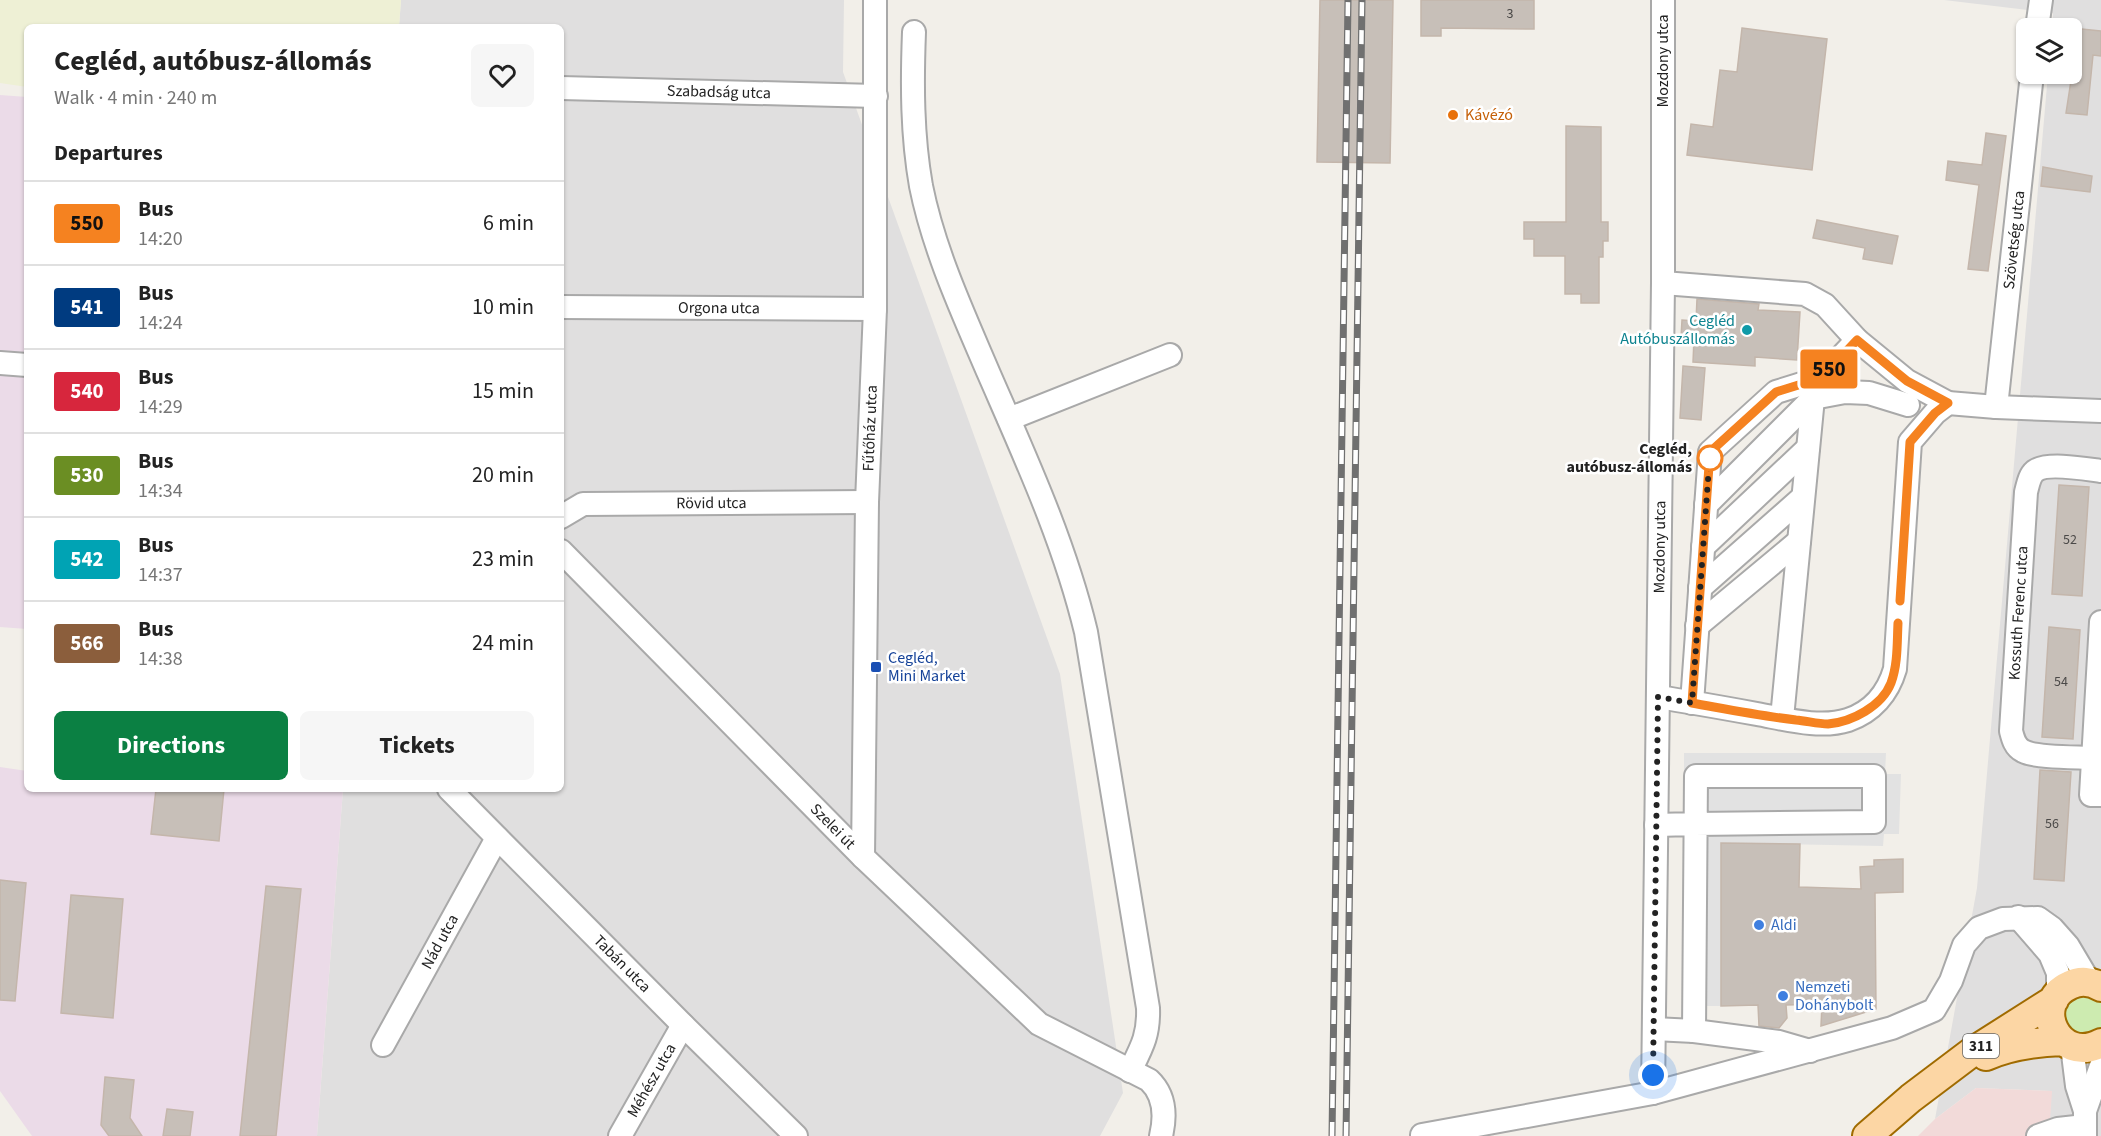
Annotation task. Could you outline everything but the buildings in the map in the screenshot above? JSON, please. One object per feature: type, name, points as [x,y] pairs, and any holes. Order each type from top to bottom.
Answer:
[{"type":"main road","name":"311","points":[[1867,1136],[1911,1098],[1972,1052],[2073,984],[2098,985]]},
{"type":"main road","points":[[2056,997],[2050,1012],[2051,1024],[2067,1044]]},
{"type":"main road","name":"311","points":[[1911,1098],[1968,1065],[2001,1050],[2024,1044],[2067,1044],[2086,1048],[2101,1043]]},
{"type":"street","name":"Fűtőház utca","points":[[864,857],[867,502],[875,309],[875,0]]},
{"type":"street","name":"Mozdony utca","points":[[1653,1094],[1663,283],[1663,0]]},
{"type":"street","points":[[2038,18],[2041,0]]},
{"type":"street","points":[[914,32],[912,111],[917,162],[928,212],[964,318],[1063,549],[1090,651],[1148,1008],[1145,1041],[1130,1071]]},
{"type":"street","name":"Szövetség utca","points":[[1996,407],[2031,84]]},
{"type":"street","name":"Szabadság utca","points":[[564,88],[876,96]]},
{"type":"street","points":[[1663,283],[1804,294],[1825,305],[1857,340],[1907,381],[1948,403],[2101,411]]},
{"type":"street","name":"Orgona utca","points":[[564,307],[875,309]]},
{"type":"street","points":[[1706,505],[1817,388],[1857,340]]},
{"type":"street","points":[[1009,419],[1170,355]]},
{"type":"street","points":[[0,363],[24,365]]},
{"type":"street","points":[[1658,697],[1828,724],[1848,720],[1866,711],[1880,699],[1890,685],[1895,669],[1910,442],[1907,381]]},
{"type":"street","points":[[1782,718],[1808,448],[1817,388]]},
{"type":"street","points":[[1692,703],[1710,452],[1776,392],[1817,388],[1869,393],[1908,405]]},
{"type":"street","points":[[1910,442],[1935,413],[1948,403]]},
{"type":"street","points":[[1703,547],[1808,448]]},
{"type":"street","name":"Kossuth Ferenc utca","points":[[2093,758],[2034,754],[2022,751],[2015,744],[2011,731],[2026,492],[2031,476],[2036,470],[2049,466],[2101,471]]},
{"type":"street","points":[[1700,588],[1803,497]]},
{"type":"street","name":"Rövid utca","points":[[564,515],[583,504],[867,502]]},
{"type":"street","points":[[1697,626],[1799,541]]},
{"type":"street","name":"Szelei út","points":[[564,553],[864,857],[1039,1024],[1149,1080],[1158,1089],[1163,1104],[1161,1136]]},
{"type":"street","points":[[2101,622],[2091,795],[2101,795]]},
{"type":"street","points":[[1656,825],[1695,824],[1874,822],[1874,777],[1696,776],[1695,824],[1694,1031]]},
{"type":"street","name":"Tabán utca","points":[[452,792],[796,1136]]},
{"type":"street","name":"Nád utca","points":[[383,1045],[497,838]]},
{"type":"street","points":[[2018,917],[2050,954],[2058,973],[2056,997]]},
{"type":"street","points":[[1422,1135],[1653,1094],[1892,1028],[1934,1010],[1951,981],[1964,945],[1978,928],[2003,919],[2038,918],[2052,928],[2098,985]]},
{"type":"street","name":"Méhész utca","points":[[620,1136],[683,1025]]},
{"type":"street","points":[[1654,1029],[1694,1031],[1779,1042],[1810,1051]]},
{"type":"street","points":[[2067,1044],[2085,1124]]},
{"type":"street","points":[[2085,1124],[2101,1066]]},
{"type":"street","points":[[2038,1136],[2058,1129],[2085,1124]]},
{"type":"shaded area","points":[[401,0],[844,0],[843,72],[1060,674],[1123,1093],[1100,1136],[317,1136],[343,792],[564,792],[564,24],[399,24]]},
{"type":"shaded area","points":[[1944,0],[2101,0],[2101,1136],[2049,1136],[2051,1091],[1976,1088],[1935,1119],[1977,888],[2047,84],[2082,84],[2082,18],[2053,18],[2053,13]]},
{"type":"shaded area","points":[[0,95],[24,97],[24,629],[0,627]]},
{"type":"shaded area","points":[[1684,753],[1886,753],[1885,774],[1901,774],[1899,834],[1884,834],[1883,846],[1721,843],[1721,1006],[1684,1006]]},
{"type":"shaded area","points":[[0,767],[24,771],[24,792],[343,792],[317,1136],[32,1136],[0,1091]]},
{"type":"shaded area","points":[[1976,1088],[2052,1091],[2049,1136],[1918,1136],[1935,1119]]},
{"type":"green space","points":[[0,0],[401,0],[399,24],[24,24],[24,87],[0,83]]},
{"type":"green space","points":[[2074,992],[2101,998],[2101,1031],[2080,1038],[2060,1017]]},
{"type":"railway","points":[[1332,1136],[1348,0]]},
{"type":"railway","points":[[1346,1136],[1362,0]]},
{"type":"bus line","name":"550","points":[[1898,623],[1895,669],[1890,685],[1880,699],[1866,711],[1848,720],[1828,724],[1692,703],[1710,452],[1776,392],[1821,378],[1857,340],[1907,381],[1948,403],[1935,413],[1910,442],[1900,601]]},
{"type":"place","name":"Kávézó","points":[[1453,115]]},
{"type":"place","name":"Cegléd Autóbuszállomás","points":[[1747,330]]},
{"type":"place","name":"Cegléd, autóbusz-állomás","points":[[1710,458]]},
{"type":"place","name":"Cegléd, Mini Market","points":[[876,667]]},
{"type":"place","name":"Aldi","points":[[1759,925]]},
{"type":"place","name":"Nemzeti Dohánybolt","points":[[1783,996]]},
{"type":"route","points":[[1653,1075],[1658,697],[1692,703],[1710,452],[1710,458]]}]
